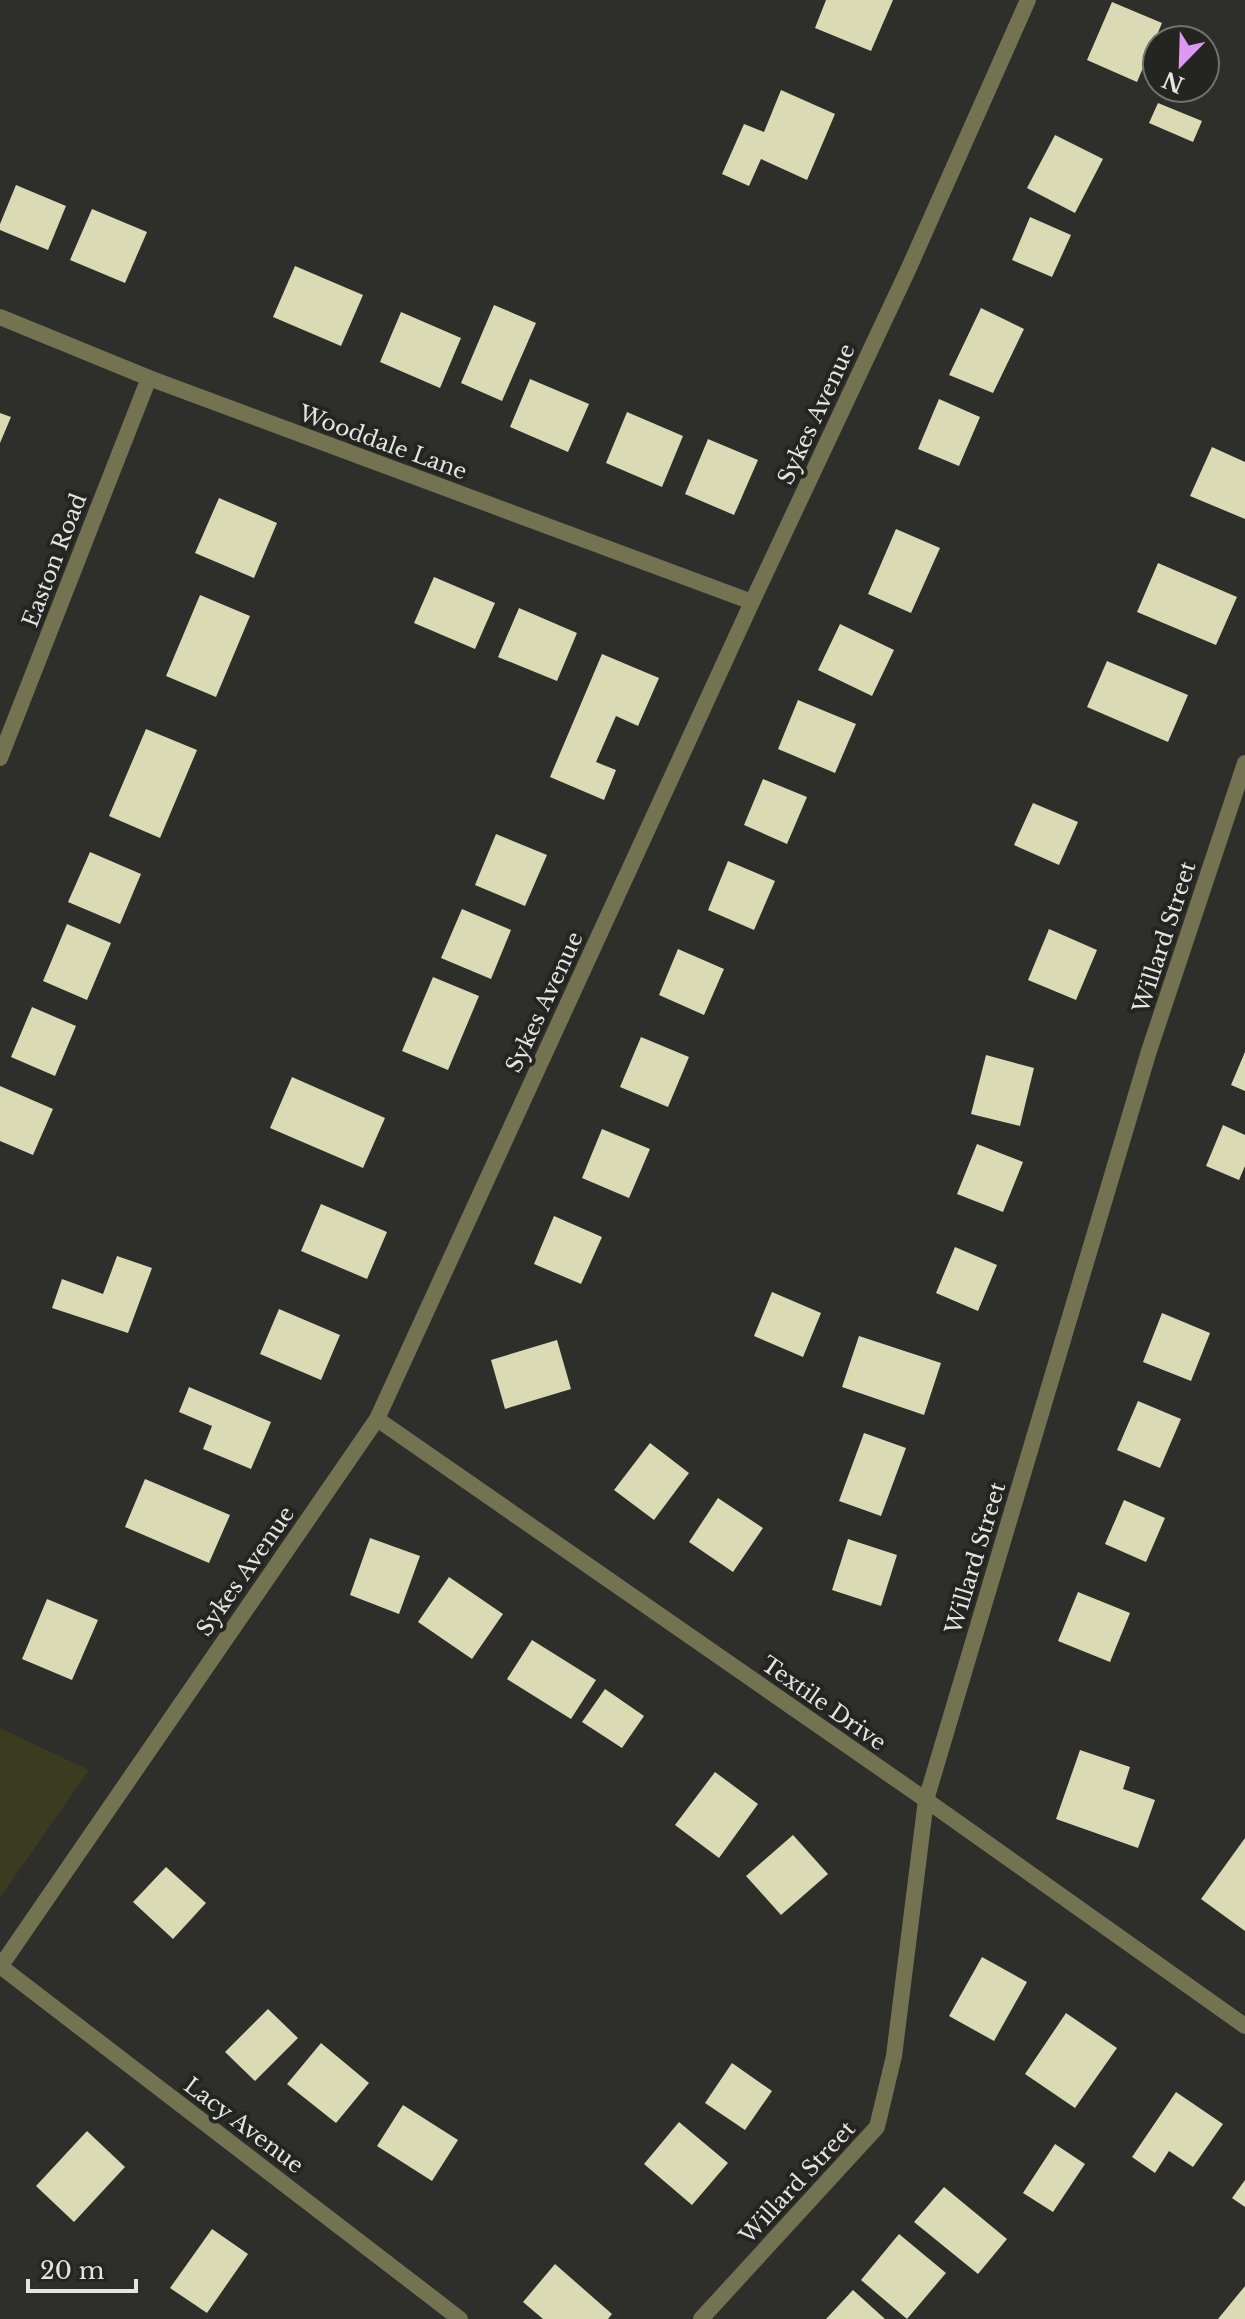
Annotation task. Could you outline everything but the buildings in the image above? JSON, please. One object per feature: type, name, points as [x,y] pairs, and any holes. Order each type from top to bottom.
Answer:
[{"type":"street","name":"Sykes Avenue","points":[[0,1966],[377,1419],[908,270],[1028,0]]},
{"type":"street","name":"Wooddale Lane","points":[[0,317],[149,378],[752,602]]},
{"type":"street","name":"Easton Road","points":[[0,758],[149,378]]},
{"type":"street","name":"Willard Street","points":[[701,2319],[877,2127],[894,2056],[926,1800],[1149,1051],[1245,763]]},
{"type":"street","name":"Textile Drive","points":[[377,1419],[1245,2026]]},
{"type":"street","name":"Lacy Avenue","points":[[0,1966],[460,2319]]},
{"type":"shaded area","points":[[0,1728],[89,1770],[0,1898]]}]
